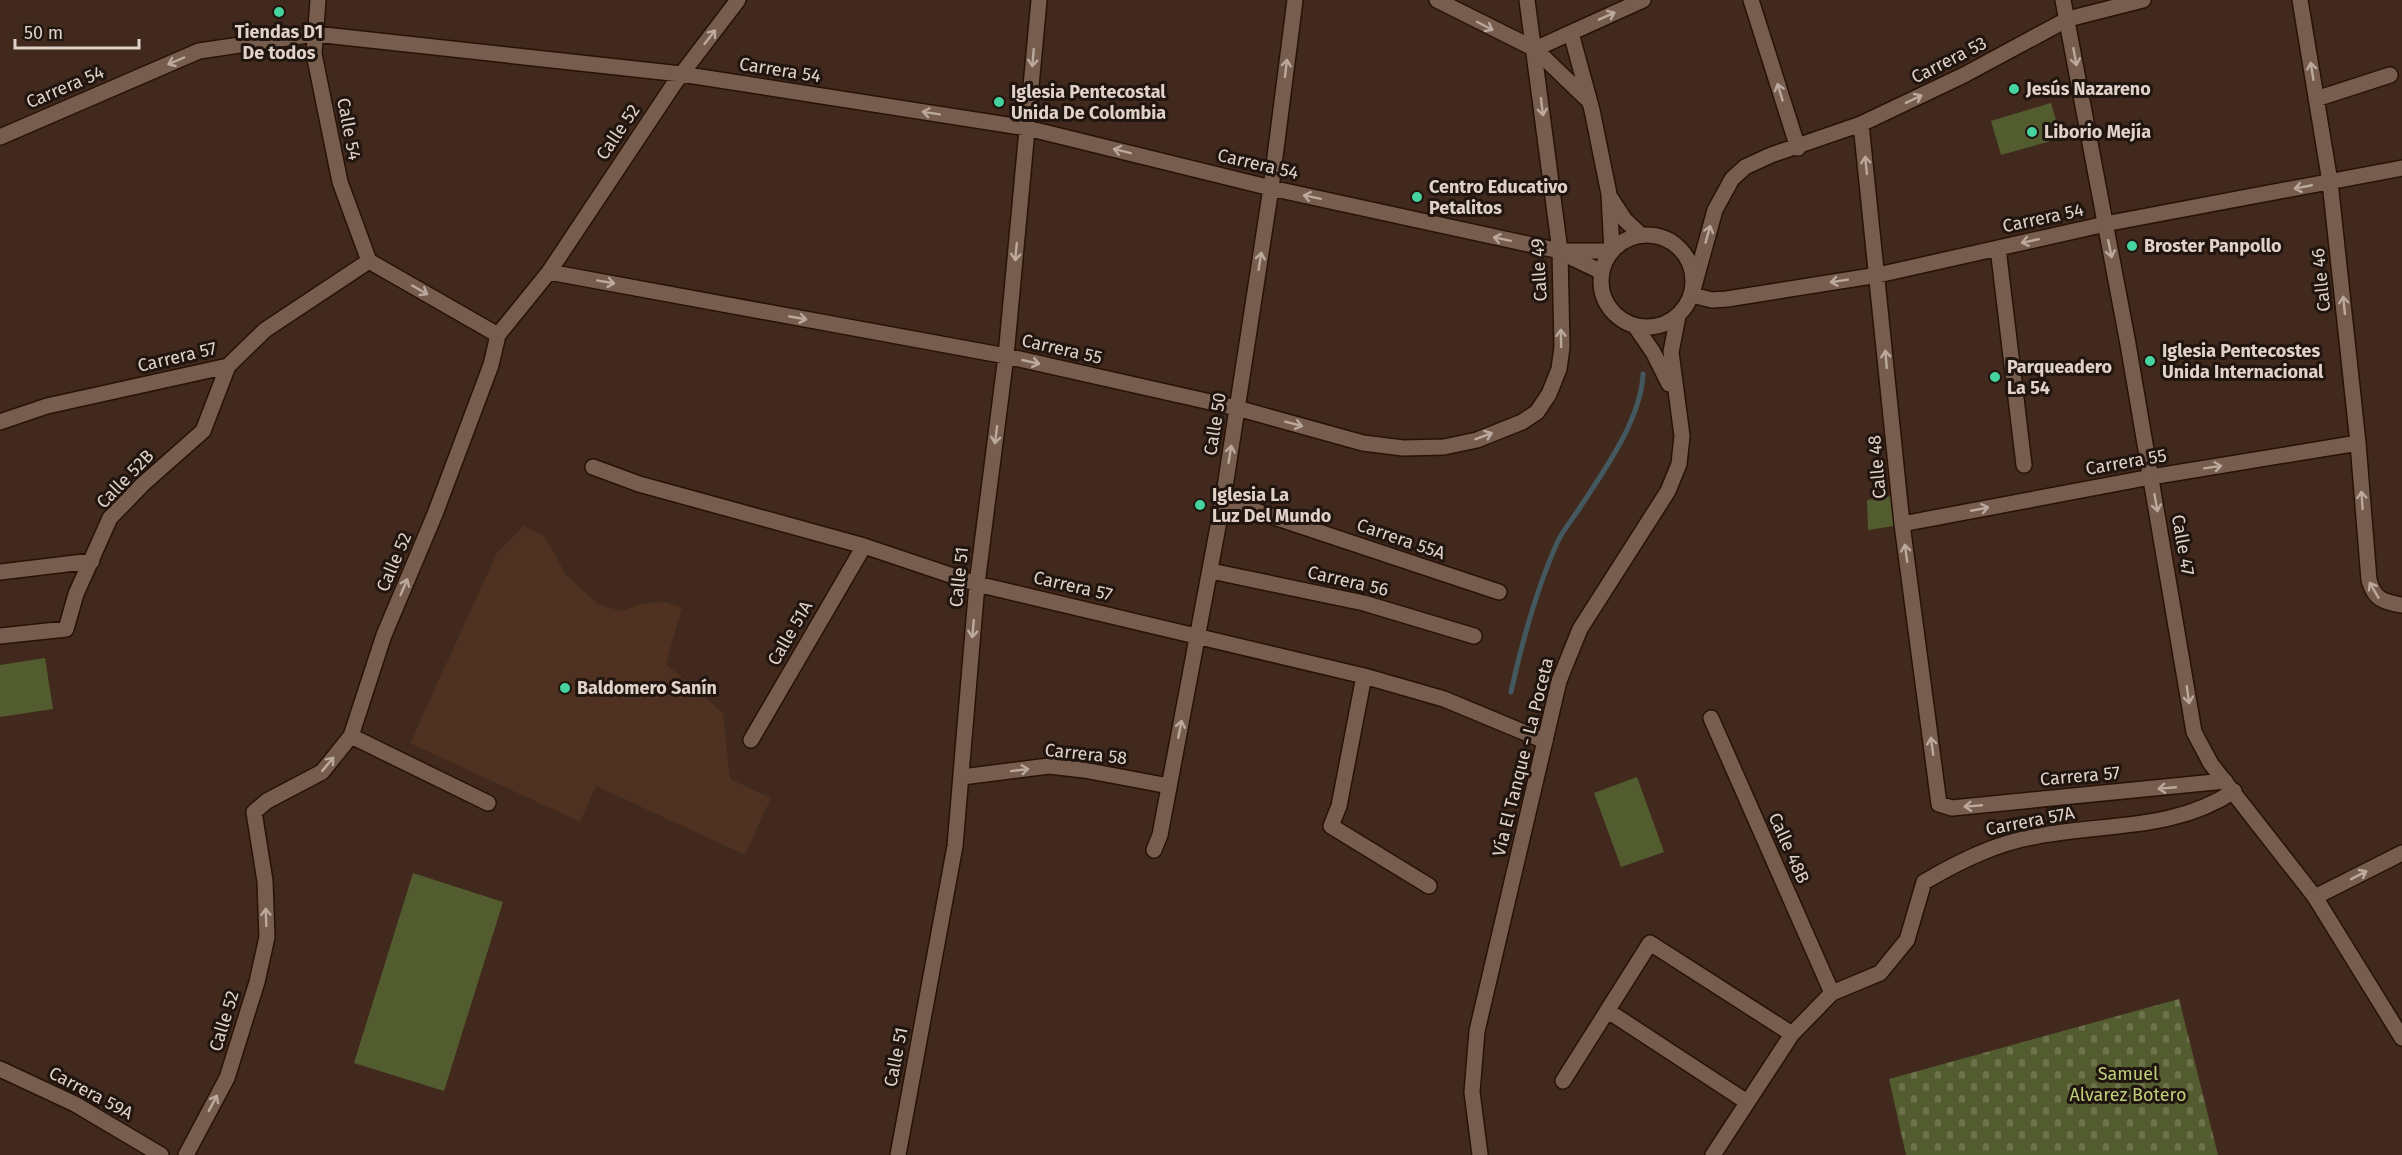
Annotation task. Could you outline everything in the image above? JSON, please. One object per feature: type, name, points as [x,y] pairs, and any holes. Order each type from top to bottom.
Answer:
[{"type":"street","name":"Calle 54","points":[[318,0],[314,54],[340,182],[369,261]]},
{"type":"street","name":"Calle 52","points":[[186,1155],[227,1078],[257,982],[267,937],[265,881],[254,812],[267,801],[322,772],[351,736],[384,635],[435,514],[491,365],[498,335],[549,272],[681,74],[738,0]]},
{"type":"street","name":"Calle 51","points":[[898,1155],[955,846],[977,584],[1006,356],[1039,0]]},
{"type":"street","name":"Calle 50","points":[[1154,850],[1160,835],[1223,500],[1271,188],[1295,0]]},
{"type":"street","points":[[1437,0],[1535,49],[1590,102]]},
{"type":"street","name":"Calle 49","points":[[1527,0],[1560,251],[1562,347],[1559,369],[1549,394]]},
{"type":"street","points":[[1535,49],[1643,0]]},
{"type":"street","points":[[1752,0],[1798,148]]},
{"type":"street","name":"Calle 47","points":[[2063,0],[2151,477],[2192,723],[2199,745],[2223,785],[2315,897],[2402,1038]]},
{"type":"street","name":"Carrera 53","points":[[1692,293],[1715,210],[1732,179],[1745,167],[1771,155],[1798,148],[1861,124],[1964,75],[2068,19],[2143,0]]},
{"type":"street","name":"Calle 46","points":[[2300,0],[2330,182],[2358,443],[2367,558],[2373,593],[2381,601],[2402,605]]},
{"type":"street","points":[[1571,33],[1590,102],[1609,194],[1612,251]]},
{"type":"street","name":"Carrera 54","points":[[0,136],[199,51],[315,34],[681,74],[1027,128],[1271,188],[1560,251],[1612,251]]},
{"type":"street","points":[[2316,99],[2390,75]]},
{"type":"street","name":"Calle 48","points":[[1861,124],[1902,524],[1940,804]]},
{"type":"street","name":"Carrera 54","points":[[1692,293],[1712,300],[1878,274],[2105,224],[2402,168]]},
{"type":"street","points":[[1609,194],[1624,220],[1641,235]]},
{"type":"street","points":[[1641,235],[1665,238],[1685,254],[1691,266],[1692,293],[1678,316],[1657,327],[1635,326],[1615,315],[1608,305],[1603,295],[1602,272],[1612,251],[1620,243],[1641,235]]},
{"type":"street","points":[[1998,248],[2024,465]]},
{"type":"street","name":"Carrera 54","points":[[1560,251],[1602,272]]},
{"type":"street","points":[[369,261],[498,335]]},
{"type":"street","name":"Carrera 57","points":[[0,422],[47,406],[228,366],[265,330],[369,261]]},
{"type":"street","name":"Carrera 55","points":[[549,272],[1006,356],[1237,408],[1363,443],[1403,448],[1444,447],[1477,440],[1521,422],[1537,411],[1549,394]]},
{"type":"street","name":"Vía El Tanque - La Poceta","points":[[1480,1155],[1472,1092],[1476,1039],[1559,681],[1574,642],[1668,491],[1679,464],[1682,436],[1671,352],[1678,316]]},
{"type":"street","name":"Vía El Tanque - La Poceta","points":[[1635,326],[1653,352],[1675,395]]},
{"type":"street","name":"Calle 52B","points":[[0,636],[66,629],[76,594],[110,519],[143,484],[203,431],[228,366]]},
{"type":"street","name":"Carrera 55","points":[[1902,524],[2151,477],[2358,443]]},
{"type":"street","name":"Carrera 57","points":[[593,467],[639,484],[864,546],[977,584],[1364,675],[1444,699],[1545,741]]},
{"type":"street","name":"Carrera 55A","points":[[1223,500],[1499,592]]},
{"type":"street","name":"Calle 51A","points":[[751,740],[864,546]]},
{"type":"street","points":[[0,572],[92,561]]},
{"type":"street","name":"Carrera 56","points":[[1211,571],[1364,603],[1474,636]]},
{"type":"street","points":[[1364,675],[1339,806],[1331,826],[1429,886]]},
{"type":"street","name":"Calle 48B","points":[[1711,718],[1832,993]]},
{"type":"street","points":[[351,736],[488,803]]},
{"type":"street","name":"Carrera 58","points":[[962,777],[1049,766],[1084,770],[1169,786]]},
{"type":"street","points":[[2206,807],[2211,795],[2223,785]]},
{"type":"street","name":"Carrera 57","points":[[1940,804],[1952,807],[2223,785]]},
{"type":"street","name":"Carrera 57A","points":[[1792,1034],[1832,993],[1880,973],[1907,940],[1924,882],[1983,850],[2038,836],[2174,819],[2206,807],[2223,785]]},
{"type":"street","points":[[2315,897],[2402,853]]},
{"type":"street","points":[[1563,1081],[1650,943],[1792,1034],[1713,1155]]},
{"type":"street","points":[[1608,1011],[1747,1101]]},
{"type":"street","name":"Carrera 59A","points":[[0,1069],[75,1104],[161,1155]]},
{"type":"shaded area","name":"Baldomero Sanín","points":[[524,526],[545,537],[566,575],[598,604],[621,611],[640,604],[664,602],[682,607],[666,664],[723,713],[730,779],[771,798],[745,855],[596,786],[580,822],[410,743],[497,553]]},
{"type":"green space","name":"Liborio Mejía","points":[[2051,103],[2061,138],[2001,155],[1991,121]]},
{"type":"green space","points":[[1892,496],[1894,526],[1868,530],[1867,500]]},
{"type":"green space","points":[[45,658],[53,709],[0,717],[0,665]]},
{"type":"green space","points":[[1637,777],[1664,852],[1621,867],[1594,793]]},
{"type":"green space","points":[[413,873],[503,902],[444,1091],[354,1063]]},
{"type":"green space","name":"Samuel Alvarez Botero","points":[[2179,999],[2218,1155],[1906,1155],[1889,1079]]},
{"type":"waterway","points":[[1511,692],[1530,616],[1549,561],[1561,535],[1619,446],[1635,410],[1641,392],[1643,374]]},
{"type":"place","name":"Tiendas D1 De todos","points":[[279,12]]},
{"type":"place","name":"Jesús Nazareno","points":[[2014,89]]},
{"type":"place","name":"Iglesia Pentecostal Unida De Colombia","points":[[999,102]]},
{"type":"place","name":"Liborio Mejía","points":[[2032,132]]},
{"type":"place","name":"Centro Educativo Petalitos","points":[[1417,197]]},
{"type":"place","name":"Broster Panpollo","points":[[2132,246]]},
{"type":"place","name":"Iglesia Pentecostes Unida Internacional","points":[[2150,361]]},
{"type":"place","name":"Parqueadero La 54","points":[[1995,377]]},
{"type":"place","name":"Iglesia La Luz Del Mundo","points":[[1200,505]]},
{"type":"place","name":"Baldomero Sanín","points":[[565,688]]}]
